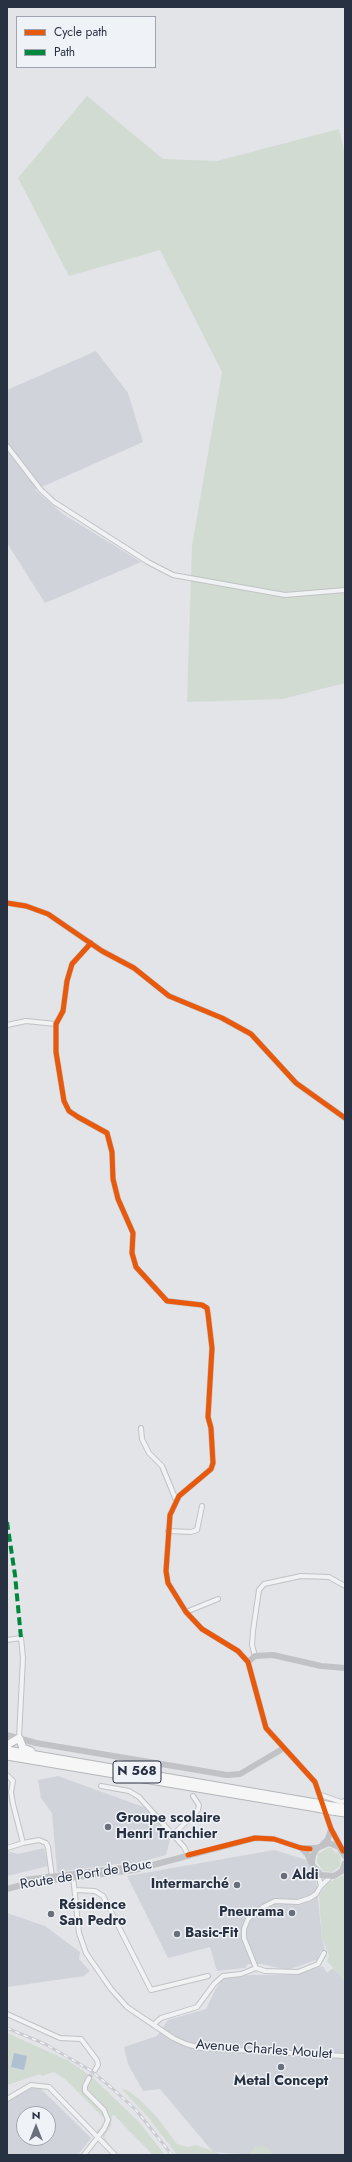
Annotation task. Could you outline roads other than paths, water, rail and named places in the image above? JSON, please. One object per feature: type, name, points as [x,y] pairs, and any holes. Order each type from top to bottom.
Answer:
[{"type":"highway","points":[[7,1745],[19,1738],[22,1748],[89,1764]]},
{"type":"highway","name":"N 568","points":[[7,1750],[266,1797]]},
{"type":"highway","name":"N 568","points":[[7,1756],[266,1797]]},
{"type":"highway","points":[[266,1797],[317,1806],[345,1808]]},
{"type":"highway","points":[[332,1808],[345,1813]]},
{"type":"street","points":[[7,446],[41,490],[54,502],[165,572],[191,580],[226,583],[277,594],[294,595],[345,590]]},
{"type":"street","points":[[7,903],[26,906],[48,914],[91,943],[134,968],[169,996],[222,1018],[251,1034],[296,1083],[345,1118]]},
{"type":"street","points":[[91,943],[72,964],[67,981],[63,1011],[56,1024],[56,1052],[64,1101],[69,1111],[78,1118],[107,1133],[112,1152],[112,1179],[118,1199],[133,1233],[132,1253],[136,1267],[167,1301],[202,1305],[207,1308],[212,1348],[208,1417],[212,1435],[213,1463],[210,1469],[178,1498],[170,1514],[167,1531],[166,1572],[168,1583],[186,1612],[202,1629],[238,1651],[248,1662],[266,1728],[315,1782],[321,1795],[331,1829],[344,1853]]},
{"type":"street","points":[[7,1025],[26,1021],[56,1024]]},
{"type":"street","points":[[141,1428],[142,1439],[148,1453],[162,1466],[178,1498]]},
{"type":"street","points":[[167,1531],[191,1532],[197,1530],[202,1506]]},
{"type":"street","points":[[255,1656],[252,1645],[253,1631],[259,1590],[264,1584],[302,1576],[329,1577],[345,1586]]},
{"type":"street","points":[[186,1612],[218,1598]]},
{"type":"street","points":[[7,1640],[22,1638],[23,1658],[19,1738]]},
{"type":"street","points":[[248,1662],[255,1656],[273,1655],[321,1666],[345,1668]]},
{"type":"street","points":[[7,1735],[64,1748],[227,1775],[240,1774],[284,1748]]},
{"type":"street","points":[[7,1775],[13,1781],[9,1786],[23,1844]]},
{"type":"street","points":[[101,1786],[129,1791],[139,1797],[184,1846],[188,1855]]},
{"type":"street","points":[[321,1795],[341,1802],[345,1801]]},
{"type":"street","points":[[173,1834],[198,1810],[199,1805],[193,1796]]},
{"type":"street","points":[[312,1862],[313,1855],[328,1839],[331,1829]]},
{"type":"street","name":"Route de Port de Bouc","points":[[7,1885],[130,1867],[188,1855],[255,1838],[274,1839],[301,1848],[335,1844],[344,1853]]},
{"type":"street","points":[[7,1848],[39,1840],[46,1843],[48,1847],[52,1878]]},
{"type":"street","points":[[301,1848],[312,1862],[318,1873],[321,1886]]},
{"type":"street","points":[[256,1968],[244,1938],[244,1929],[248,1919],[263,1907],[275,1901],[298,1902],[310,1898],[316,1894],[321,1886],[330,1877],[343,1870],[345,1863]]},
{"type":"street","points":[[318,1873],[330,1877]]},
{"type":"street","name":"Avenue Charles Moulet","points":[[73,1875],[79,1933],[86,1953],[111,1989],[127,2007],[154,2025],[186,2044],[201,2048],[345,2056]]},
{"type":"street","name":"Route de Port de Bouc","points":[[7,1888],[52,1878]]},
{"type":"street","points":[[75,1890],[95,1891],[104,1898],[151,1990],[208,1976]]},
{"type":"street","points":[[154,2025],[155,2022],[161,2018],[198,2007],[222,1976],[247,1972],[256,1968],[265,1971],[298,1972],[318,1964],[324,1953]]},
{"type":"street","points":[[7,2014],[57,2037],[81,2039],[97,2060],[98,2065],[95,2070]]},
{"type":"street","points":[[84,2155],[106,2126],[107,2117],[104,2110],[85,2091],[85,2086],[89,2078]]},
{"type":"street","points":[[7,2099],[32,2085],[44,2085],[49,2087],[115,2155]]},
{"type":"water","points":[[14,2053],[27,2056],[24,2070],[11,2067]]},
{"type":"tunnel","points":[[89,2078],[95,2070]]},
{"type":"railway","points":[[7,2028],[45,2044],[90,2070],[136,2110],[172,2155]]},
{"type":"place","name":"Groupe scolaire Henri Tranchier","points":[[108,1827]]},
{"type":"place","name":"Aldi","points":[[284,1876]]},
{"type":"place","name":"Intermarché","points":[[237,1885]]},
{"type":"place","name":"Pneurama","points":[[292,1913]]},
{"type":"place","name":"Résidence San Pedro","points":[[51,1914]]},
{"type":"place","name":"Basic-Fit","points":[[177,1934]]},
{"type":"place","name":"Metal Concept","points":[[281,2067]]}]
